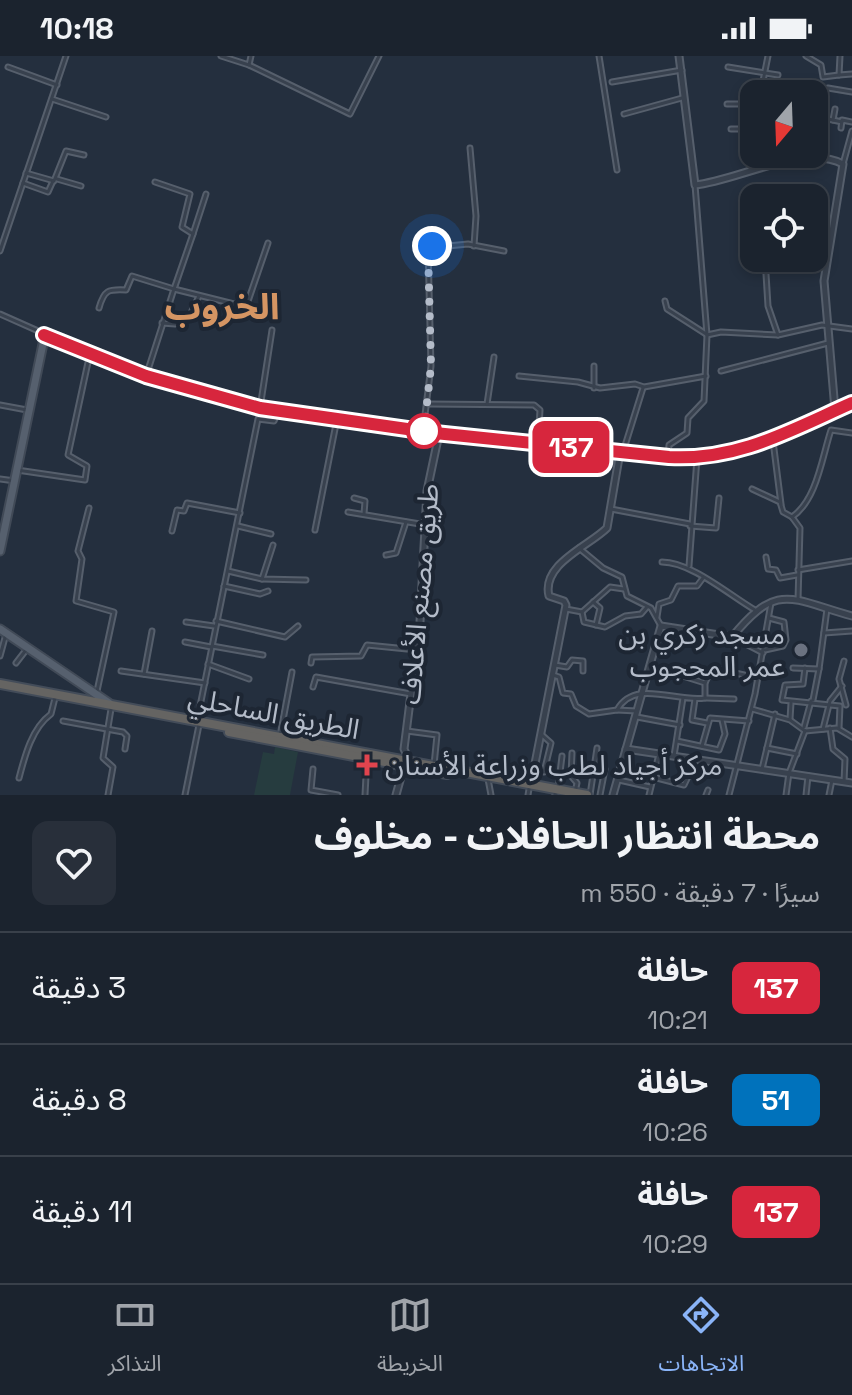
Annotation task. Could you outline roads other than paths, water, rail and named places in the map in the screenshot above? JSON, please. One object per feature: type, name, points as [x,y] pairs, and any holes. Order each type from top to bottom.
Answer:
[{"type":"highway","name":"الطريق الساحلي","points":[[0,686],[111,707]]},
{"type":"highway","name":"الطريق الساحلي","points":[[0,686],[400,765],[488,778]]},
{"type":"highway","points":[[78,699],[86,694],[86,689]]},
{"type":"highway","name":"الطريق الساحلي","points":[[253,734],[280,736],[400,765],[434,765],[530,789],[589,795]]},
{"type":"main road","points":[[0,551],[44,335],[146,376],[260,408],[437,435],[668,457],[697,458],[736,452],[772,440],[852,403]]},
{"type":"main road","points":[[3,631],[111,707]]},
{"type":"street","points":[[0,251],[66,56]]},
{"type":"street","points":[[221,56],[249,65],[350,114],[379,56]]},
{"type":"street","points":[[249,65],[251,56]]},
{"type":"street","points":[[599,56],[617,170]]},
{"type":"street","points":[[668,457],[669,445],[687,433],[688,418],[704,401],[706,376],[707,334],[695,185],[679,56]]},
{"type":"street","points":[[763,80],[768,56]]},
{"type":"street","points":[[806,56],[821,65],[823,77],[852,74]]},
{"type":"street","points":[[839,75],[840,56]]},
{"type":"street","points":[[8,67],[57,85]]},
{"type":"street","points":[[728,67],[778,75]]},
{"type":"street","points":[[612,82],[682,70]]},
{"type":"street","points":[[828,88],[852,92]]},
{"type":"street","points":[[624,114],[686,97]]},
{"type":"street","points":[[52,99],[106,117]]},
{"type":"street","points":[[727,104],[740,104]]},
{"type":"street","points":[[833,120],[835,109]]},
{"type":"street","points":[[828,119],[842,125],[852,122]]},
{"type":"street","points":[[731,129],[740,129]]},
{"type":"street","points":[[835,410],[826,325],[825,269],[843,164],[852,131]]},
{"type":"street","points":[[470,148],[476,216],[474,246]]},
{"type":"street","points":[[23,183],[48,192],[67,150],[84,155]]},
{"type":"street","points":[[828,162],[843,164]]},
{"type":"street","points":[[695,185],[761,168]]},
{"type":"street","points":[[26,173],[81,186]]},
{"type":"street","points":[[155,182],[190,194],[182,227],[193,234]]},
{"type":"street","points":[[146,376],[206,194]]},
{"type":"street","points":[[99,308],[106,292],[112,288],[126,290],[132,276],[246,307],[268,243]]},
{"type":"street","points":[[423,431],[428,404],[428,248],[474,246],[504,251]]},
{"type":"street","points":[[766,272],[768,306],[778,335]]},
{"type":"street","points":[[162,323],[175,324],[188,319],[199,296]]},
{"type":"street","points":[[665,301],[667,309],[707,334],[778,335],[826,325],[852,329]]},
{"type":"street","points":[[0,314],[44,335]]},
{"type":"street","points":[[260,408],[272,330]]},
{"type":"street","points":[[721,371],[828,343]]},
{"type":"street","points":[[17,470],[85,480],[87,466],[68,455],[90,353]]},
{"type":"street","points":[[487,404],[494,357]]},
{"type":"street","points":[[594,366],[594,388]]},
{"type":"street","points":[[519,376],[578,382],[594,388],[635,384],[644,387],[706,376]]},
{"type":"street","points":[[530,789],[565,609],[564,601],[549,596],[548,588],[554,572],[579,548],[607,528],[621,452],[644,387]]},
{"type":"street","points":[[428,404],[537,407],[538,443]]},
{"type":"street","points":[[0,405],[27,410]]},
{"type":"street","points":[[185,795],[211,646],[258,419],[274,421],[278,411]]},
{"type":"street","points":[[315,530],[337,420]]},
{"type":"street","points":[[792,517],[803,509],[831,430],[852,434]]},
{"type":"street","name":"طريق مصنع الأعلاف","points":[[404,749],[417,650],[427,491],[437,435]]},
{"type":"street","points":[[772,440],[781,504],[784,513],[792,517],[800,528],[798,600]]},
{"type":"street","points":[[689,566],[697,458]]},
{"type":"street","points":[[0,479],[15,481]]},
{"type":"street","points":[[752,489],[781,504]]},
{"type":"street","points":[[354,498],[365,501],[364,514]]},
{"type":"street","points":[[611,509],[716,528],[719,498]]},
{"type":"street","points":[[172,531],[177,510],[184,511],[186,503],[240,513]]},
{"type":"street","points":[[89,508],[78,551],[82,559],[76,601],[114,612],[96,694]]},
{"type":"street","points":[[348,512],[426,525]]},
{"type":"street","points":[[386,555],[397,551],[406,522]]},
{"type":"street","points":[[238,526],[271,534]]},
{"type":"street","points":[[262,579],[273,545]]},
{"type":"street","points":[[579,548],[622,577],[629,598],[648,606],[661,626],[613,795]]},
{"type":"street","points":[[766,557],[768,569],[776,570],[780,578],[852,561]]},
{"type":"street","points":[[662,562],[689,566],[755,610]]},
{"type":"street","points":[[228,571],[262,579],[306,580]]},
{"type":"street","points":[[657,617],[659,604],[671,600],[678,586],[697,586],[703,578]]},
{"type":"street","points":[[224,586],[263,595],[268,591]]},
{"type":"street","points":[[582,612],[610,587],[625,590]]},
{"type":"street","points":[[732,637],[755,610],[772,601],[798,600],[852,616]]},
{"type":"street","points":[[739,795],[730,794],[752,709],[772,601]]},
{"type":"street","points":[[593,602],[600,608],[596,625]]},
{"type":"street","points":[[582,612],[584,622],[608,627],[620,618],[641,614],[648,606]]},
{"type":"street","points":[[565,609],[582,612]]},
{"type":"street","points":[[786,795],[789,773],[812,701],[827,609]]},
{"type":"street","points":[[661,626],[732,637],[763,651],[783,646],[786,640],[784,622],[769,618]]},
{"type":"street","points":[[186,622],[216,624],[285,637],[298,626]]},
{"type":"street","points":[[0,656],[3,631]]},
{"type":"street","points":[[144,674],[152,631]]},
{"type":"street","points":[[824,633],[852,631]]},
{"type":"street","points":[[185,642],[263,655]]},
{"type":"street","points":[[311,663],[312,657],[361,656],[367,645],[417,650]]},
{"type":"street","points":[[16,663],[26,649]]},
{"type":"street","points":[[555,665],[567,667],[572,660],[583,661],[583,671]]},
{"type":"street","points":[[844,661],[839,679],[846,705]]},
{"type":"street","points":[[208,664],[249,679]]},
{"type":"street","points":[[650,666],[705,683]]},
{"type":"street","points":[[705,698],[705,683],[712,668],[758,678]]},
{"type":"street","points":[[793,668],[819,669]]},
{"type":"street","points":[[805,668],[803,684],[784,687],[782,700],[852,705]]},
{"type":"street","points":[[121,671],[205,683]]},
{"type":"street","points":[[280,736],[292,672]]},
{"type":"street","points":[[553,675],[559,677],[563,693],[572,694],[576,706],[585,713],[617,710],[680,725]]},
{"type":"street","points":[[313,687],[316,677],[411,694]]},
{"type":"street","points":[[823,729],[834,693],[842,686]]},
{"type":"street","points":[[617,710],[624,701],[643,693],[695,699],[734,699]]},
{"type":"street","points":[[19,778],[27,750],[41,721],[51,714],[55,698]]},
{"type":"street","points":[[674,756],[683,698]]},
{"type":"street","points":[[695,699],[692,720],[707,723]]},
{"type":"street","points":[[790,720],[791,703]]},
{"type":"street","points":[[839,728],[840,706]]},
{"type":"street","points":[[108,795],[113,767],[103,758],[111,707]]},
{"type":"street","points":[[752,709],[775,714],[804,729],[839,728],[852,737]]},
{"type":"street","points":[[762,769],[775,714]]},
{"type":"street","points":[[702,746],[710,718],[749,721]]},
{"type":"street","points":[[677,741],[716,750],[722,747],[722,720]]},
{"type":"street","points":[[63,721],[126,733],[125,749]]},
{"type":"street","points":[[830,728],[833,749],[845,759],[844,782]]},
{"type":"street","points":[[406,731],[437,735],[434,765]]},
{"type":"street","points":[[534,770],[544,772],[551,751],[551,743],[542,735]]},
{"type":"street","points":[[589,795],[597,748]]},
{"type":"street","points":[[767,748],[797,754]]},
{"type":"street","points":[[400,765],[404,749]]},
{"type":"street","points":[[396,795],[404,749]]},
{"type":"street","points":[[626,749],[852,783]]},
{"type":"street","points":[[572,753],[571,776],[577,783],[575,792]]},
{"type":"street","points":[[649,795],[659,754]]},
{"type":"street","points":[[558,793],[562,756]]},
{"type":"street","points":[[600,756],[599,762],[605,769],[600,795]]},
{"type":"street","points":[[653,777],[684,785],[697,759]]},
{"type":"street","points":[[313,769],[311,790],[338,795]]},
{"type":"street","points":[[365,795],[366,776]]},
{"type":"street","points":[[806,795],[808,776]]},
{"type":"street","points":[[488,778],[491,795]]},
{"type":"street","points":[[617,779],[650,787]]},
{"type":"street","points":[[829,795],[832,780]]},
{"type":"place","name":"مسجد زكري بن عمر المحجوب","points":[[801,650]]},
{"type":"place","name":"مركز أجياد لطب وزراعة الأسنان","points":[[367,765]]},
{"type":"district","name":"الخروب","points":[[222,307]]}]
